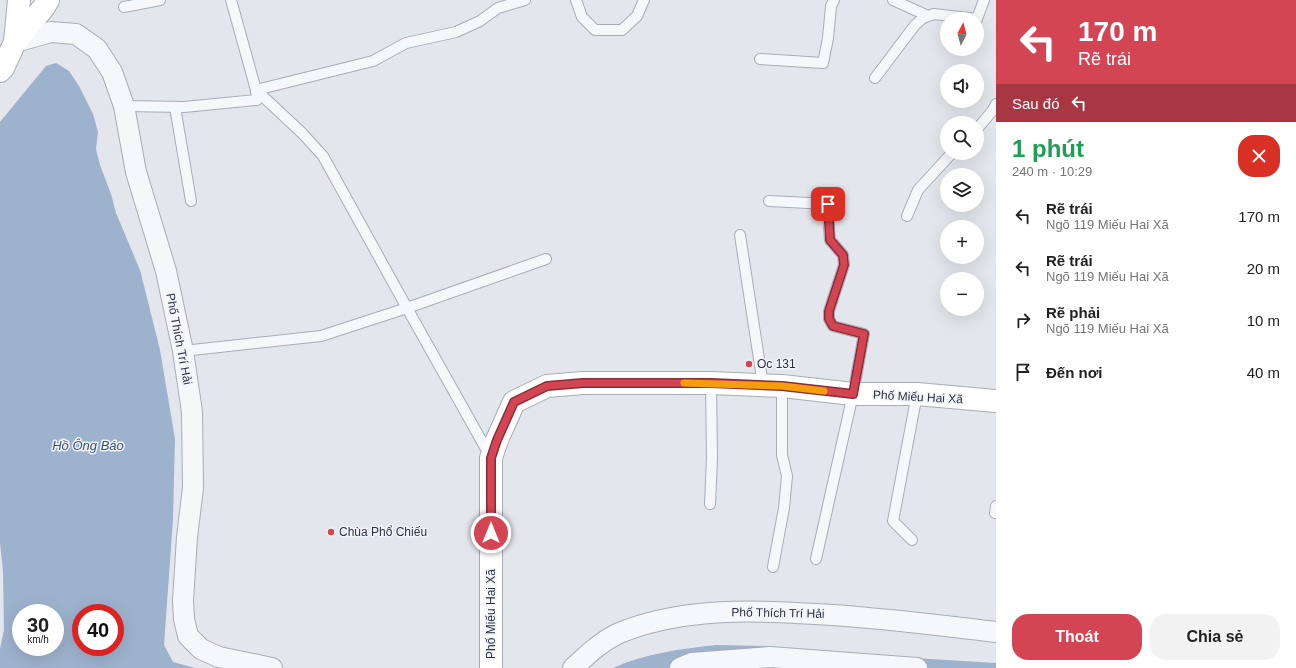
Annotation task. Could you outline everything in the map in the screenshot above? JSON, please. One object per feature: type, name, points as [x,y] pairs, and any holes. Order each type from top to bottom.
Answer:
[{"type":"street","points":[[15,42],[18,0]]},
{"type":"street","points":[[0,71],[3,68],[15,42],[48,0]]},
{"type":"street","name":"Phố Thích Trí Hải","points":[[15,42],[52,32],[76,34],[97,49],[112,72],[124,106],[136,172],[166,271],[184,351],[192,412],[193,488],[187,537],[183,600],[184,619],[188,636],[200,648],[219,657],[272,668]]},
{"type":"street","name":"Phố Miếu Hai Xã","points":[[491,668],[491,458],[497,440],[514,402],[547,386],[583,383],[711,383],[772,385],[853,394],[918,394],[996,402]]},
{"type":"street","name":"Phố Thích Trí Hải","points":[[573,668],[596,646],[626,630],[666,618],[709,613],[770,611],[871,617],[996,632]]},
{"type":"street","points":[[680,668],[692,663],[770,657],[917,668]]},
{"type":"lane","points":[[124,7],[160,0]]},
{"type":"lane","points":[[124,106],[184,108],[257,100],[256,90],[231,0]]},
{"type":"lane","points":[[256,90],[373,61],[406,43],[456,32],[480,21],[498,8],[525,0]]},
{"type":"lane","points":[[576,0],[582,18],[595,30],[622,30],[637,16],[644,0]]},
{"type":"lane","points":[[760,59],[823,63],[834,0]]},
{"type":"lane","points":[[893,0],[928,16]]},
{"type":"lane","points":[[875,78],[915,25],[923,18],[934,14],[977,19],[984,0]]},
{"type":"lane","points":[[256,90],[324,156],[491,458]]},
{"type":"lane","points":[[984,121],[996,104]]},
{"type":"lane","points":[[175,107],[191,201]]},
{"type":"lane","points":[[907,216],[918,190],[946,160]]},
{"type":"lane","points":[[769,201],[828,204],[830,240],[843,255],[844,265],[829,311],[829,319],[833,326],[864,334],[853,394],[816,559]]},
{"type":"lane","points":[[740,235],[772,385],[786,476],[784,508],[774,567]]},
{"type":"lane","points":[[184,351],[321,336],[407,308],[546,259]]},
{"type":"lane","points":[[710,504],[712,458],[711,383]]},
{"type":"lane","points":[[912,540],[893,522],[918,394]]},
{"type":"water","name":"Hồ Ông Báo","points":[[56,63],[69,71],[79,86],[93,114],[98,132],[96,149],[100,165],[111,194],[116,213],[140,270],[160,350],[175,439],[173,519],[164,645],[173,662],[195,668],[0,668],[0,649],[4,630],[3,571],[0,543],[0,122],[46,66]]},
{"type":"water","points":[[716,645],[766,646],[864,655],[996,663],[996,668],[802,668],[743,663],[678,668],[613,668],[651,655]]},
{"type":"slow traffic","points":[[684,383],[782,386],[824,391]]},
{"type":"place","name":"Oc 131","points":[[749,364]]},
{"type":"place","name":"Chùa Phổ Chiếu","points":[[331,532]]},
{"type":"route","points":[[491,533],[491,458],[497,440],[514,402],[547,386],[583,383],[711,383],[782,386],[853,394],[864,334],[833,326],[829,319],[829,311],[844,265],[843,255],[830,240],[828,204]]}]
